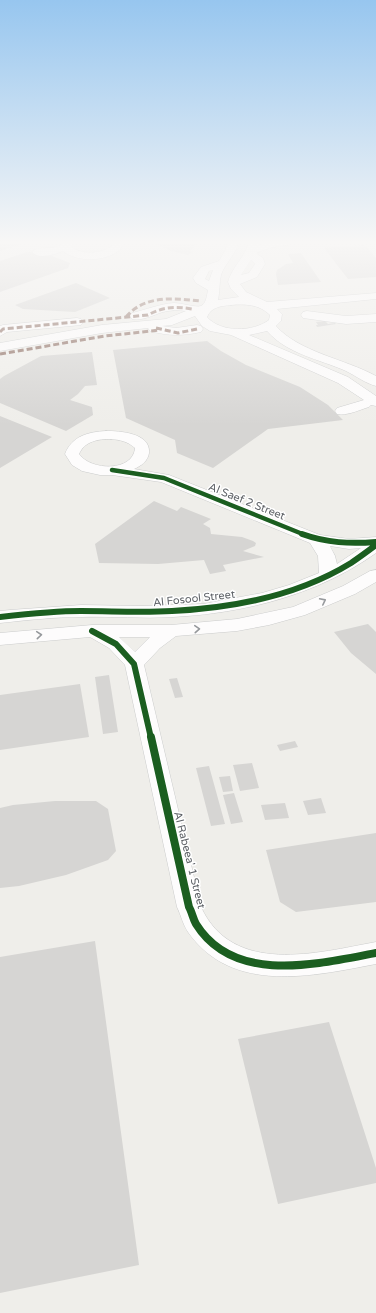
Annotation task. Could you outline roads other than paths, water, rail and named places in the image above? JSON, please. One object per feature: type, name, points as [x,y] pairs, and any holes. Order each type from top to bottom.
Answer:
[{"type":"street","points":[[0,354],[161,326],[206,303]]},
{"type":"street","points":[[0,332],[3,329],[148,315],[157,310],[170,307],[201,306],[216,303]]},
{"type":"street","points":[[257,303],[267,306],[297,303]]},
{"type":"street","points":[[343,303],[344,306],[356,309]]},
{"type":"street","points":[[201,306],[201,317],[203,321],[213,328]]},
{"type":"street","points":[[267,306],[280,319]]},
{"type":"street","points":[[0,347],[102,329],[161,326],[213,328],[229,331],[252,331],[280,319],[376,307]]},
{"type":"street","points":[[307,315],[346,320],[376,318]]},
{"type":"street","points":[[280,319],[274,332],[287,342],[361,373],[376,381]]},
{"type":"street","points":[[161,326],[178,333],[197,329]]},
{"type":"street","points":[[229,331],[263,345],[271,357],[332,382],[370,403],[376,416]]},
{"type":"street","points":[[342,412],[370,403]]},
{"type":"street","name":"Al Saef 2 Street","points":[[164,478],[142,455],[142,447],[129,438],[114,435],[91,437],[78,444],[74,449],[74,458],[83,466],[164,478],[316,539],[349,544],[376,542]]},
{"type":"street","points":[[112,470],[132,465],[142,455]]},
{"type":"street","points":[[316,539],[325,550],[328,558],[329,563],[326,576]]},
{"type":"street","name":"Al Fosool Street","points":[[0,617],[49,612],[170,612],[229,605],[270,596],[326,576],[347,565],[376,545]]},
{"type":"street","points":[[0,639],[92,631],[171,630],[237,625],[269,619],[316,604],[372,580]]},
{"type":"street","points":[[0,606],[80,599],[114,611]]},
{"type":"street","points":[[134,664],[153,644],[171,630]]},
{"type":"street","name":"Al Rabeea' 1 Street","points":[[92,631],[115,642],[124,650],[134,664],[189,907],[197,926],[212,942],[232,956],[252,963],[274,967],[318,964],[376,953]]}]
